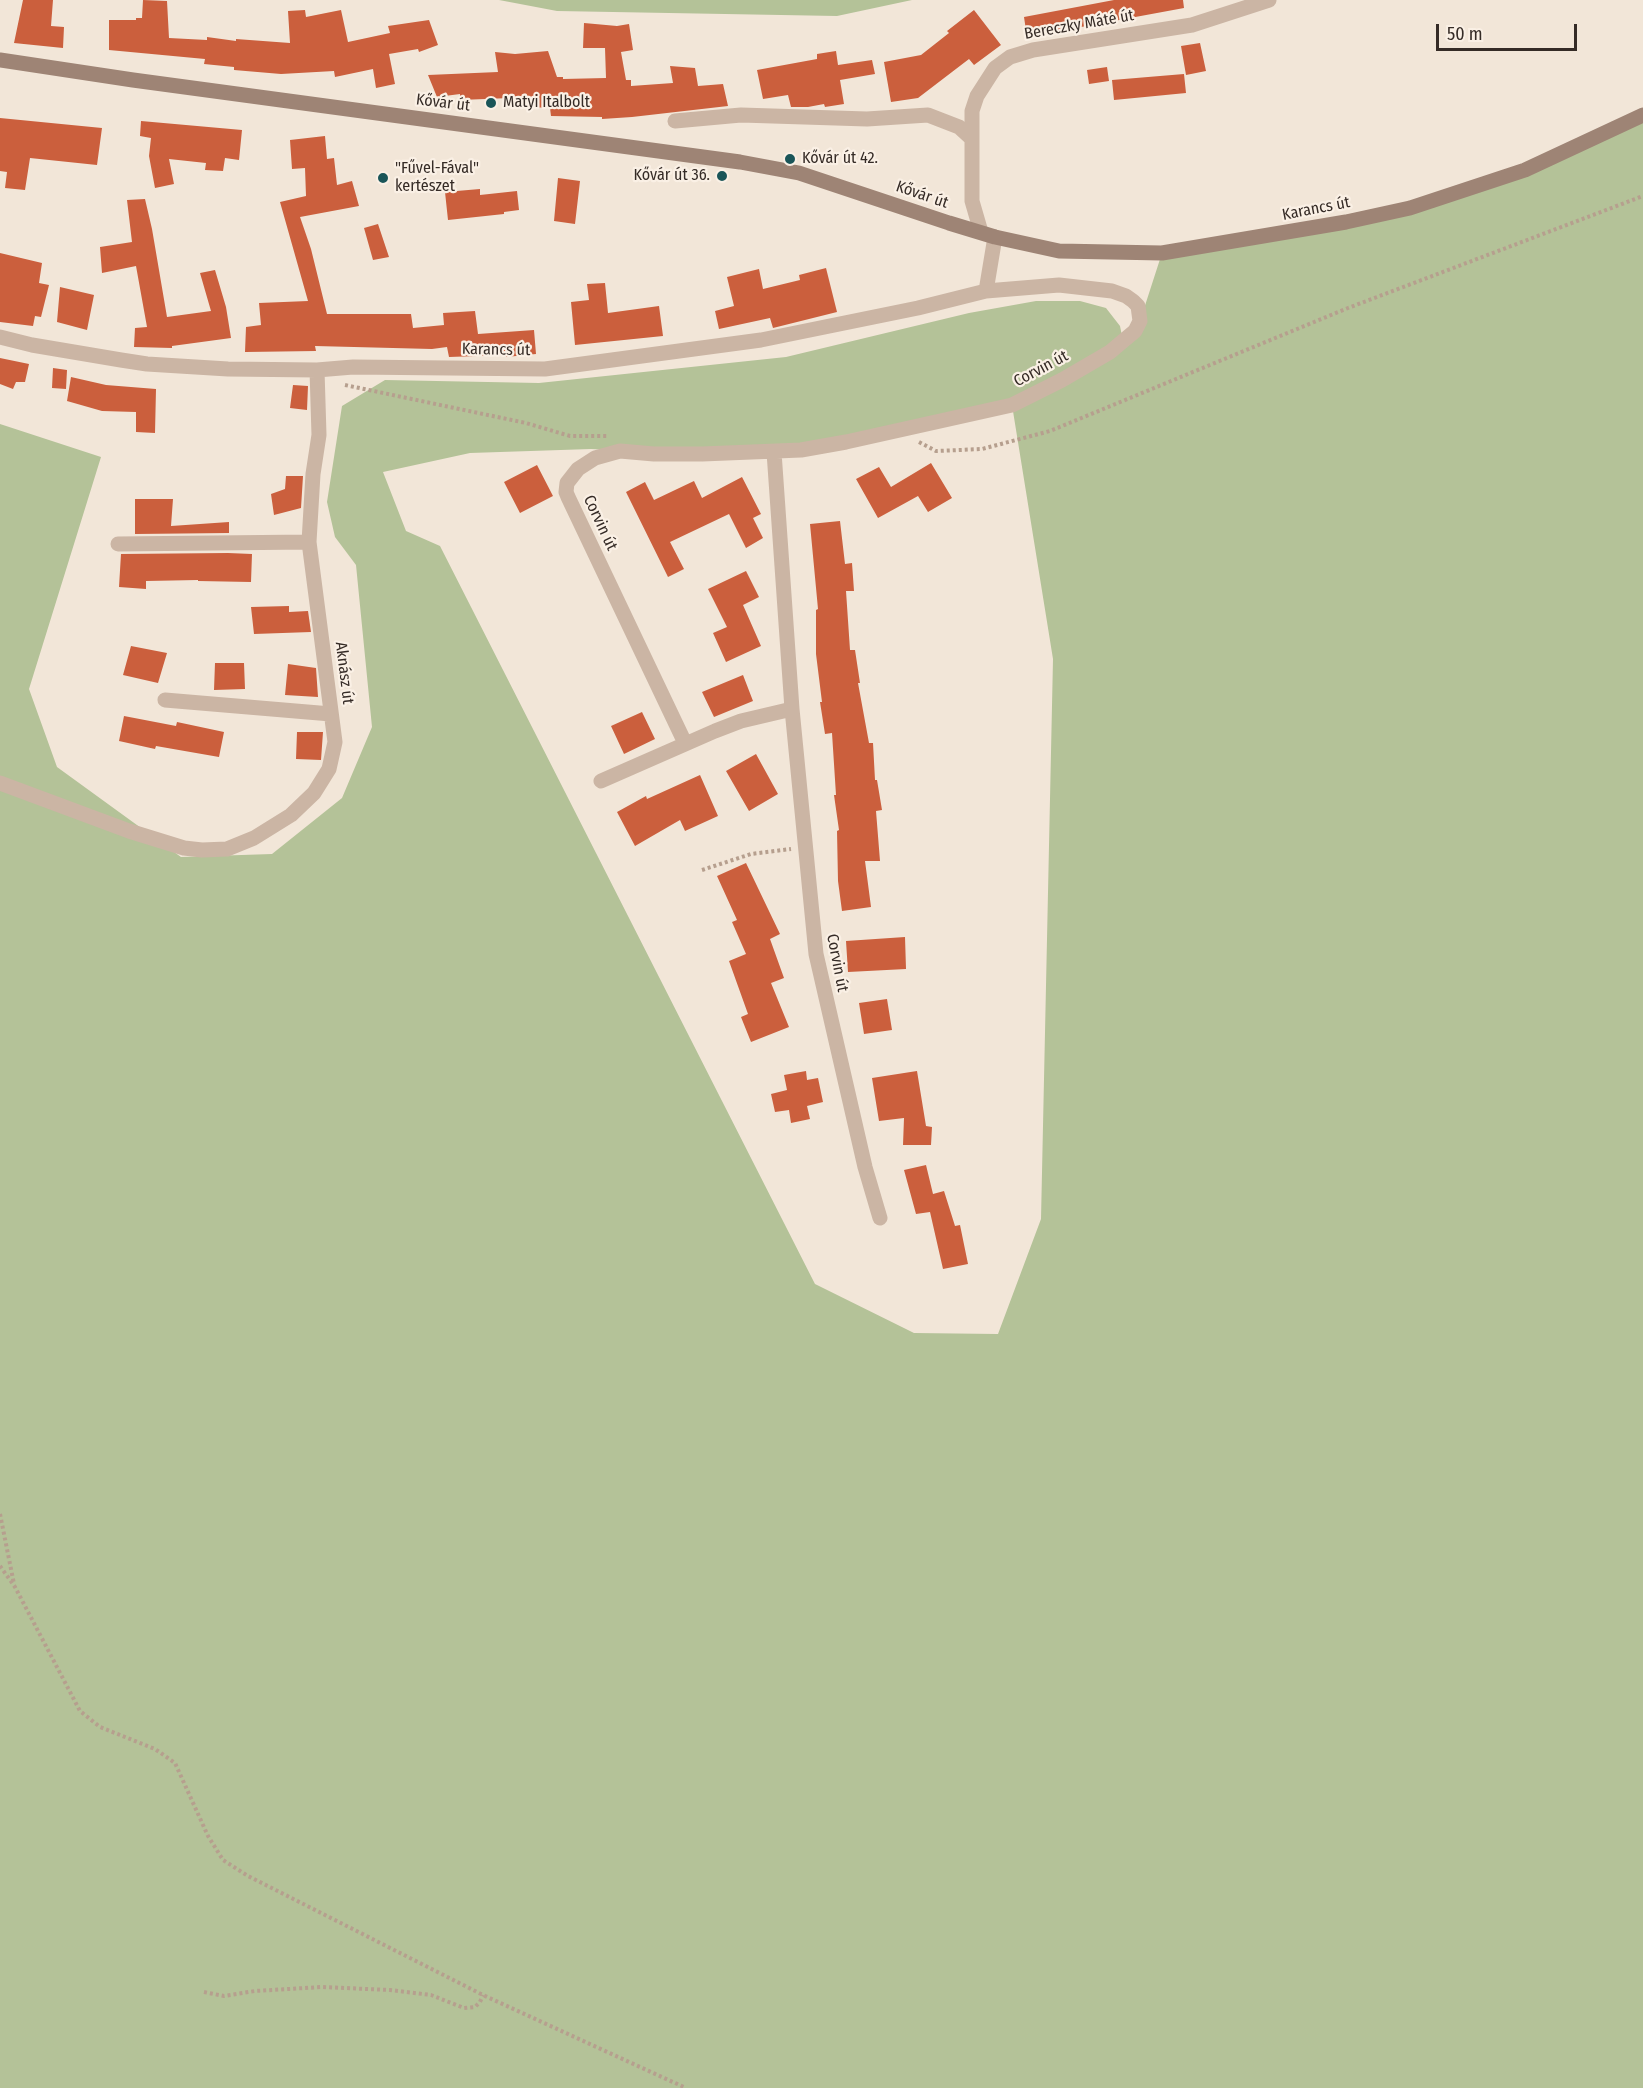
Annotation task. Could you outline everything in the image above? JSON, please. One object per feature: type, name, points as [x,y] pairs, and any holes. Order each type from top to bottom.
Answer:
[{"type":"main road","name":"Kővár út","points":[[0,60],[740,162],[799,173],[988,235]]},
{"type":"main road","name":"Karancs út","points":[[988,235],[1059,251],[1162,253],[1346,222],[1410,208],[1525,170],[1643,115]]},
{"type":"street","name":"Bereczky Máté út","points":[[988,235],[972,201],[972,111],[977,96],[995,68],[1010,57],[1033,50],[1192,25],[1269,0]]},
{"type":"street","points":[[675,121],[741,115],[867,119],[928,115],[953,124],[971,138]]},
{"type":"street","points":[[986,291],[988,235]]},
{"type":"street","name":"Corvin út","points":[[685,743],[566,492],[570,478],[582,466],[595,458],[615,451],[702,454],[774,452],[822,447],[991,410],[1028,398],[1110,352],[1135,331],[1140,321],[1138,306],[1126,296],[1112,291],[1059,285],[986,291]]},
{"type":"street","name":"Karancs út","points":[[0,337],[32,345],[147,364],[263,370],[353,367],[545,369],[761,340],[874,318],[986,291]]},
{"type":"street","name":"Aknász út","points":[[165,700],[331,714],[309,542],[318,435],[316,369]]},
{"type":"street","name":"Corvin út","points":[[774,452],[792,709],[816,954],[865,1167],[880,1218]]},
{"type":"street","points":[[118,544],[309,542]]},
{"type":"street","points":[[601,781],[685,743],[741,721],[792,709]]},
{"type":"street","points":[[0,783],[175,846],[202,850],[227,849],[242,844],[279,824],[314,793],[329,769],[333,755],[335,742],[331,714]]},
{"type":"path","points":[[897,431],[936,451],[982,449],[1050,431],[1347,308],[1643,196]]},
{"type":"path","points":[[342,385],[526,423],[570,436],[614,436],[630,451]]},
{"type":"path","points":[[702,870],[752,854],[790,849],[806,850]]},
{"type":"path","points":[[0,1514],[15,1587]]},
{"type":"path","points":[[0,1566],[15,1587],[80,1711],[100,1727],[155,1749],[175,1763],[208,1836],[223,1860],[248,1876],[483,1995],[686,2088]]},
{"type":"path","points":[[204,1992],[224,1996],[255,1991],[322,1987],[390,1990],[431,1995],[464,2008],[475,2007],[483,1995]]},
{"type":"green space","points":[[499,0],[912,0],[837,16],[557,11]]},
{"type":"green space","points":[[1643,115],[1643,2088],[0,2088],[0,424],[101,457],[29,689],[57,767],[181,857],[272,854],[342,798],[372,727],[356,565],[335,537],[327,502],[342,406],[385,380],[539,383],[786,357],[969,313],[1036,301],[1080,301],[1106,308],[1120,326],[1123,341],[1140,321],[1162,253],[1471,189]],"holes":[[[1012,405],[1053,659],[1041,1219],[998,1334],[914,1333],[815,1284],[440,546],[406,531],[383,472],[470,453],[591,449],[630,451],[846,442]]]},
{"type":"building","points":[[23,0],[53,0],[51,26],[64,27],[63,48],[14,43]]},
{"type":"building","points":[[143,0],[167,1],[169,38],[207,40],[207,37],[236,41],[236,39],[290,43],[288,11],[305,10],[306,17],[341,10],[348,42],[390,33],[388,26],[429,20],[438,45],[419,52],[418,49],[389,54],[395,84],[376,88],[373,69],[335,77],[334,71],[281,74],[234,70],[234,67],[204,64],[205,59],[109,50],[109,20],[142,18]]},
{"type":"building","points":[[1114,0],[1183,0],[1184,8],[1027,37],[1024,17]]},
{"type":"building","points":[[974,10],[1001,45],[974,65],[969,59],[918,98],[891,102],[884,62],[921,55]]},
{"type":"building","points":[[584,23],[617,26],[629,24],[633,50],[621,52],[626,80],[631,80],[631,86],[673,83],[670,66],[695,68],[698,86],[723,84],[728,106],[602,119],[602,117],[551,116],[550,108],[512,106],[510,98],[460,100],[460,94],[437,97],[428,75],[498,72],[495,52],[515,54],[548,51],[557,77],[563,77],[563,79],[606,78],[605,48],[583,48]]},
{"type":"building","points":[[1200,43],[1206,71],[1186,75],[1181,46]]},
{"type":"building","points":[[836,51],[838,65],[872,60],[875,74],[840,80],[844,104],[825,107],[824,104],[791,107],[788,95],[763,99],[757,70],[817,59],[817,54]]},
{"type":"building","points":[[1107,67],[1109,81],[1089,84],[1087,70]]},
{"type":"building","points":[[1184,74],[1186,93],[1114,100],[1112,80]]},
{"type":"building","points":[[0,118],[102,128],[97,165],[30,158],[25,190],[5,188],[7,172],[0,171]]},
{"type":"building","points":[[141,121],[242,130],[239,160],[225,158],[223,171],[205,170],[206,163],[169,159],[174,184],[155,188],[149,156],[151,138],[140,136]]},
{"type":"building","points":[[325,136],[327,159],[334,158],[337,185],[352,181],[359,206],[300,217],[311,249],[327,314],[411,314],[413,328],[444,325],[443,313],[475,311],[478,334],[534,330],[536,354],[506,357],[506,355],[449,357],[447,347],[432,349],[315,346],[316,351],[245,352],[246,327],[261,325],[259,303],[308,301],[280,202],[306,196],[305,168],[292,169],[290,140]]},
{"type":"building","points":[[558,178],[580,181],[575,224],[554,221]]},
{"type":"building","points":[[480,189],[480,195],[517,191],[519,210],[504,212],[504,214],[448,220],[445,192]]},
{"type":"building","points":[[145,199],[167,317],[211,311],[200,273],[215,270],[226,307],[231,338],[172,346],[172,348],[134,347],[135,328],[147,327],[136,266],[102,273],[100,247],[132,242],[127,200]]},
{"type":"building","points":[[378,224],[389,257],[373,260],[364,228]]},
{"type":"building","points":[[0,253],[42,263],[39,283],[49,285],[41,317],[35,316],[33,326],[0,322]]},
{"type":"building","points":[[826,268],[837,312],[773,328],[770,318],[719,329],[715,311],[734,306],[727,277],[759,269],[763,289],[800,280],[799,275]]},
{"type":"building","points":[[605,283],[608,313],[659,306],[663,336],[575,345],[571,302],[589,300],[587,284]]},
{"type":"building","points":[[60,287],[94,295],[87,330],[57,322]]},
{"type":"building","points":[[0,358],[29,364],[25,382],[16,382],[13,389],[0,384]]},
{"type":"building","points":[[53,368],[67,370],[66,389],[52,388]]},
{"type":"building","points":[[71,377],[106,385],[156,389],[155,433],[136,432],[136,412],[102,411],[67,401]]},
{"type":"building","points":[[293,385],[308,386],[307,410],[290,408]]},
{"type":"building","points":[[931,463],[952,498],[928,512],[918,496],[878,518],[856,479],[879,467],[891,487]]},
{"type":"building","points":[[537,465],[553,496],[520,513],[504,482]]},
{"type":"building","points":[[286,476],[303,476],[301,508],[274,515],[271,494],[285,489]]},
{"type":"building","points":[[742,477],[761,514],[753,518],[763,538],[746,548],[729,514],[670,542],[684,569],[668,577],[626,492],[645,482],[654,500],[694,481],[702,498]]},
{"type":"building","points":[[135,499],[173,499],[171,526],[229,522],[229,533],[135,534]]},
{"type":"building","points":[[840,521],[845,564],[852,563],[854,591],[846,591],[850,650],[855,650],[860,683],[858,683],[869,743],[873,743],[875,780],[877,780],[882,810],[876,811],[880,861],[865,861],[871,907],[842,911],[838,881],[837,831],[839,830],[834,795],[836,795],[832,733],[825,734],[816,654],[816,610],[818,609],[810,524]]},
{"type":"building","points":[[121,554],[252,554],[251,582],[146,581],[146,589],[119,587]]},
{"type":"building","points":[[746,571],[759,597],[743,605],[761,646],[726,662],[713,633],[727,627],[708,589]]},
{"type":"building","points":[[289,606],[289,612],[308,611],[311,632],[254,634],[251,607]]},
{"type":"building","points":[[131,646],[167,653],[158,683],[123,675]]},
{"type":"building","points":[[215,663],[244,663],[245,689],[214,690]]},
{"type":"building","points":[[288,664],[316,668],[318,697],[285,695]]},
{"type":"building","points":[[743,675],[753,701],[714,717],[702,692]]},
{"type":"building","points":[[642,712],[655,739],[624,754],[611,726]]},
{"type":"building","points":[[124,716],[176,726],[177,722],[224,732],[219,757],[156,746],[155,749],[119,741]]},
{"type":"building","points":[[297,732],[323,732],[321,760],[296,759]]},
{"type":"building","points":[[756,754],[778,794],[749,811],[726,771]]},
{"type":"building","points":[[700,775],[718,816],[685,831],[680,820],[635,846],[617,812],[646,796],[647,799]]},
{"type":"building","points":[[746,863],[780,934],[770,939],[784,978],[771,983],[789,1027],[751,1042],[741,1017],[748,1014],[729,961],[746,954],[732,922],[737,920],[717,876]]},
{"type":"building","points":[[905,937],[906,969],[848,972],[846,941]]},
{"type":"building","points":[[887,999],[892,1030],[864,1034],[859,1003]]},
{"type":"building","points":[[806,1071],[807,1080],[818,1078],[823,1102],[807,1106],[810,1119],[791,1123],[789,1110],[775,1112],[771,1094],[787,1090],[784,1075]]},
{"type":"building","points":[[917,1071],[926,1126],[932,1127],[931,1145],[903,1145],[904,1118],[879,1121],[872,1078]]},
{"type":"building","points":[[926,1165],[933,1194],[944,1191],[955,1226],[960,1225],[968,1264],[943,1269],[930,1212],[916,1214],[904,1170]]},
{"type":"place","name":"Matyi Italbolt","points":[[491,103]]},
{"type":"place","name":"Kővár út 42.","points":[[790,159]]},
{"type":"place","name":"Kővár út 36.","points":[[722,176]]},
{"type":"place","name":"\"Fűvel-Fával\" kertészet","points":[[383,178]]}]
